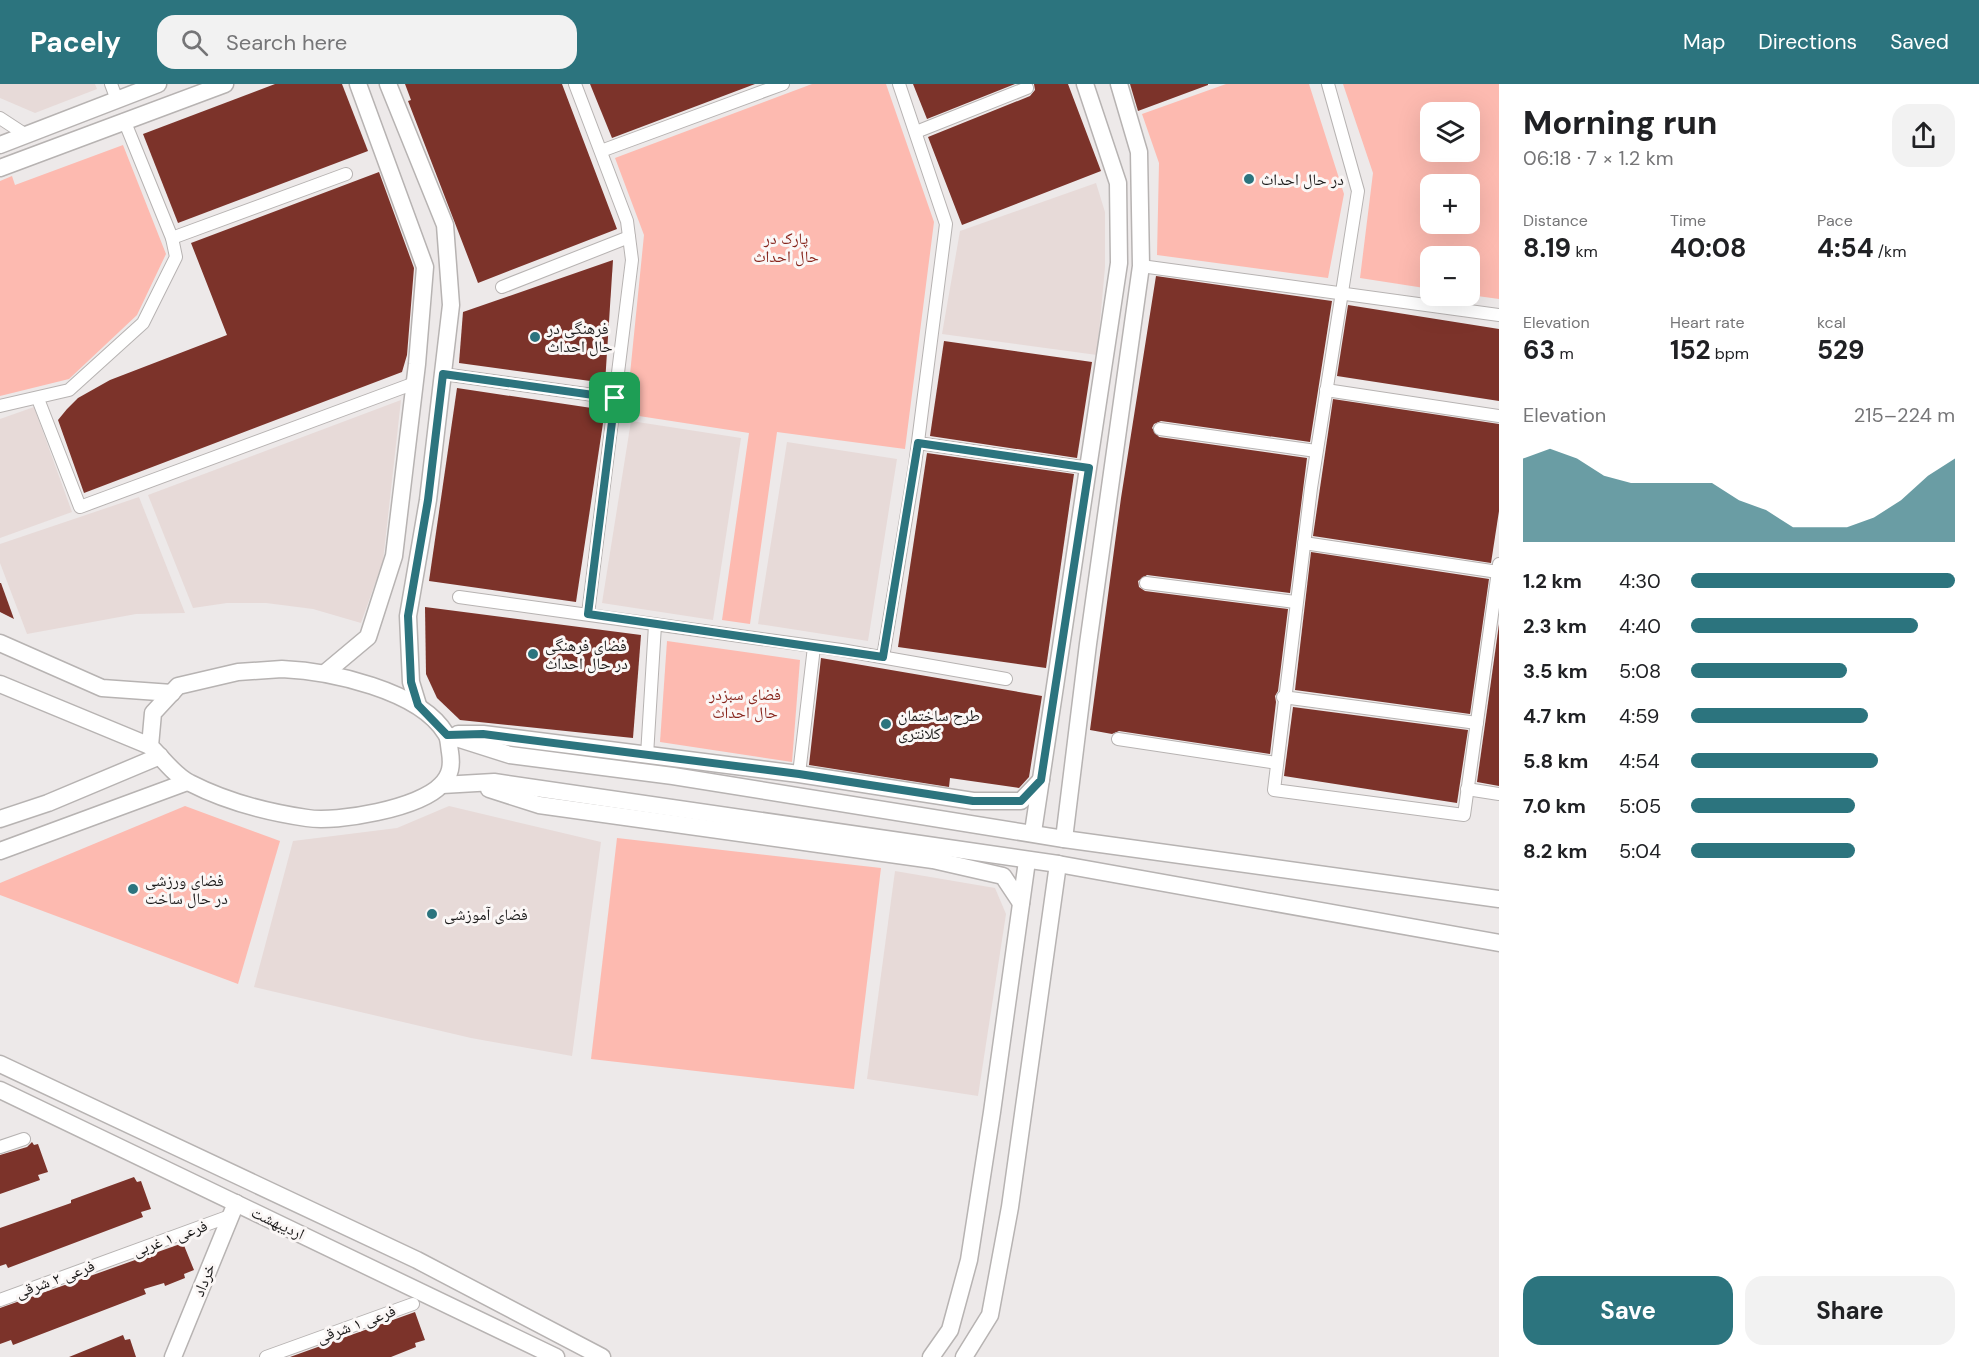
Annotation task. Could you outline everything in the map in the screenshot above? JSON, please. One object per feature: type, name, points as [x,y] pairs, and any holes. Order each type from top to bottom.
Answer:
[{"type":"street","points":[[0,145],[26,135],[114,92],[158,84]]},
{"type":"street","points":[[0,168],[225,84]]},
{"type":"street","points":[[325,673],[368,637],[390,566],[415,383],[425,267],[358,84]]},
{"type":"street","points":[[388,84],[445,225],[451,305],[428,500],[408,616],[411,682],[418,705]]},
{"type":"street","points":[[575,84],[627,221],[633,260],[588,614]]},
{"type":"street","points":[[600,151],[783,84]]},
{"type":"street","points":[[883,657],[918,443],[946,224],[899,84]]},
{"type":"street","points":[[1033,832],[1119,264],[1118,183],[1085,84]]},
{"type":"street","points":[[1064,839],[1088,644],[1141,266],[1139,152],[1119,84]]},
{"type":"street","points":[[1305,543],[1498,568],[1494,639],[1477,723],[1464,815],[1274,790],[1295,602],[1358,191],[1328,84]]},
{"type":"street","points":[[916,132],[1028,88]]},
{"type":"street","points":[[0,118],[26,135]]},
{"type":"street","points":[[0,406],[69,390],[142,323],[176,257],[172,238],[124,120]]},
{"type":"street","points":[[172,238],[346,174]]},
{"type":"street","points":[[502,287],[629,237]]},
{"type":"street","points":[[1141,266],[1499,315]]},
{"type":"street","points":[[443,374],[615,398]]},
{"type":"street","points":[[38,399],[80,507],[415,383]]},
{"type":"street","points":[[1326,390],[1499,416]]},
{"type":"street","points":[[1160,429],[1317,452]]},
{"type":"street","points":[[918,443],[1089,468]]},
{"type":"street","points":[[1146,584],[1295,602]]},
{"type":"street","points":[[459,597],[883,657],[1006,679]]},
{"type":"street","points":[[647,755],[655,625]]},
{"type":"street","points":[[0,643],[102,688],[172,693]]},
{"type":"street","points":[[799,774],[814,647]]},
{"type":"street","points":[[155,751],[153,713],[178,686],[238,672],[282,669],[325,673],[368,684],[418,705],[447,735],[510,755],[673,776],[1033,832],[1064,839],[1499,898]]},
{"type":"street","points":[[0,684],[155,751],[187,782],[239,805],[310,819],[386,812],[423,799],[442,785],[452,766],[447,735]]},
{"type":"street","points":[[1283,697],[1477,723]]},
{"type":"street","points":[[447,735],[483,734],[799,774],[973,801],[1021,801],[1041,780]]},
{"type":"street","points":[[1118,739],[1277,763]]},
{"type":"street","points":[[0,819],[48,803],[155,751]]},
{"type":"street","points":[[0,850],[187,782]]},
{"type":"street","points":[[468,782],[539,805],[933,861],[1003,876],[1021,903]]},
{"type":"street","points":[[442,785],[494,782],[1058,864],[1499,943]]},
{"type":"street","points":[[1467,789],[1499,794]]},
{"type":"street","points":[[913,792],[928,816]]},
{"type":"street","points":[[931,1357],[950,1330],[969,1260],[1027,861]]},
{"type":"street","points":[[964,1357],[990,1315],[1010,1207],[1058,864]]},
{"type":"street","points":[[0,1064],[417,1260],[602,1357]]},
{"type":"street","name":"اردیبهشت","points":[[0,1090],[233,1210],[556,1357]]},
{"type":"street","points":[[0,1148],[24,1139]]},
{"type":"street","name":"فرعی ۱ غربی","points":[[110,1259],[233,1210]]},
{"type":"street","name":"خرداد","points":[[173,1357],[233,1210]]},
{"type":"street","name":"فرعی ۲ شرقی","points":[[0,1300],[110,1259]]},
{"type":"street","name":"فرعی ۱ شرقی","points":[[266,1357],[413,1304]]},
{"type":"shaded area","points":[[0,84],[95,84],[97,89],[35,113],[0,98]]},
{"type":"shaded area","points":[[1096,183],[1105,212],[1105,267],[1097,355],[942,334],[960,231]]},
{"type":"shaded area","points":[[401,400],[383,561],[361,623],[313,609],[266,603],[227,603],[193,608],[148,495]]},
{"type":"shaded area","points":[[34,407],[72,512],[0,538],[0,419]]},
{"type":"shaded area","points":[[631,421],[741,438],[713,620],[602,603]]},
{"type":"shaded area","points":[[787,442],[897,459],[868,641],[758,624]]},
{"type":"shaded area","points":[[139,497],[185,613],[136,614],[27,634],[0,563],[0,544]]},
{"type":"shaded area","name":"فضای آموزشی","points":[[449,806],[601,842],[572,1056],[471,1038],[254,987],[293,841],[397,828]]},
{"type":"shaded area","points":[[895,871],[995,888],[1006,914],[978,1096],[867,1079]]},
{"type":"green space","name":"پارک در حال احداث","points":[[812,84],[886,84],[934,222],[905,449],[777,432],[750,624],[722,620],[749,433],[626,414],[644,235],[615,158]]},
{"type":"green space","name":"در حال احداث","points":[[1226,84],[1309,84],[1344,194],[1328,278],[1157,255],[1159,163],[1142,114]]},
{"type":"green space","points":[[1343,84],[1499,84],[1499,299],[1480,296],[1480,246],[1420,246],[1420,287],[1360,278],[1373,173]]},
{"type":"green space","points":[[123,145],[166,254],[137,315],[69,379],[0,396],[0,181],[12,176],[15,185]]},
{"type":"green space","name":"فضای سبزدر حال احداث","points":[[667,641],[800,660],[792,762],[660,742]]},
{"type":"green space","name":"فضای ورزشی در حال ساخت","points":[[185,806],[280,841],[238,984],[0,895],[0,883]]},
{"type":"green space","points":[[617,838],[881,868],[854,1089],[591,1059]]},
{"type":"building","points":[[275,84],[342,84],[368,151],[178,223],[143,134]]},
{"type":"building","points":[[405,84],[562,84],[617,229],[478,283],[408,101],[411,100]]},
{"type":"building","points":[[590,84],[755,84],[612,138]]},
{"type":"building","points":[[913,84],[1015,84],[927,119]]},
{"type":"building","points":[[1034,84],[1068,84],[1101,171],[962,225],[928,137],[1030,96],[1035,90]]},
{"type":"building","points":[[1130,84],[1208,84],[1208,85],[1138,111]]},
{"type":"building","points":[[379,172],[414,268],[407,355],[402,372],[84,493],[58,420],[67,409],[78,398],[110,380],[227,335],[191,243]]},
{"type":"building","name":"فرهنگی در حال احداث","points":[[613,260],[605,383],[459,363],[463,312]]},
{"type":"building","points":[[1156,276],[1332,301],[1310,442],[1161,421],[1154,424],[1152,428],[1159,437],[1307,458],[1290,593],[1147,575],[1138,581],[1139,587],[1145,591],[1288,609],[1278,691],[1275,696],[1270,754],[1119,731],[1112,734],[1090,730],[1121,498]]},
{"type":"building","points":[[1348,305],[1499,329],[1499,401],[1337,376]]},
{"type":"building","points":[[944,341],[1092,362],[1077,458],[930,436]]},
{"type":"building","points":[[457,388],[605,410],[576,602],[429,581]]},
{"type":"building","points":[[1333,399],[1499,424],[1499,511],[1491,563],[1313,536]]},
{"type":"building","points":[[927,453],[1074,474],[1046,668],[898,647]]},
{"type":"building","points":[[1311,552],[1489,579],[1470,714],[1295,690]]},
{"type":"building","points":[[1,583],[14,619],[0,612]]},
{"type":"building","name":"فضای فرهنگی در حال احداث","points":[[425,607],[641,635],[633,738],[460,720],[437,698],[426,674]]},
{"type":"building","points":[[1499,624],[1499,786],[1477,782]]},
{"type":"building","name":"طرح ساختمان کلانتری","points":[[821,658],[1042,696],[1029,777],[1019,788],[950,778],[949,787],[809,765]]},
{"type":"building","points":[[1293,707],[1468,730],[1457,803],[1284,776]]},
{"type":"building","points":[[32,1142],[34,1145],[38,1144],[48,1172],[38,1175],[40,1180],[0,1194],[0,1155],[27,1147]]},
{"type":"building","points":[[134,1177],[137,1182],[141,1181],[151,1209],[141,1212],[143,1217],[8,1268],[6,1264],[0,1266],[0,1228],[71,1203],[71,1200]]},
{"type":"building","points":[[183,1243],[194,1270],[184,1274],[185,1278],[165,1286],[164,1283],[144,1289],[146,1294],[13,1345],[11,1340],[0,1344],[0,1308]]},
{"type":"building","points":[[415,1312],[425,1340],[415,1343],[416,1347],[391,1357],[290,1357]]},
{"type":"building","points":[[123,1335],[125,1340],[130,1339],[136,1357],[69,1357]]},
{"type":"place","name":"در حال احداث","points":[[1249,179]]},
{"type":"place","name":"فرهنگی در حال احداث","points":[[535,337]]},
{"type":"place","name":"فضای فرهنگی در حال احداث","points":[[533,654]]},
{"type":"place","name":"طرح ساختمان کلانتری","points":[[886,724]]},
{"type":"place","name":"فضای ورزشی در حال ساخت","points":[[133,889]]},
{"type":"place","name":"فضای آموزشی","points":[[432,914]]},
{"type":"route","points":[[443,374],[615,398],[588,614],[655,625],[883,657],[918,443],[1089,468],[1041,780],[1021,801],[973,801],[799,774],[483,734],[447,735],[418,705],[411,682],[408,616],[428,500],[443,374]]}]
